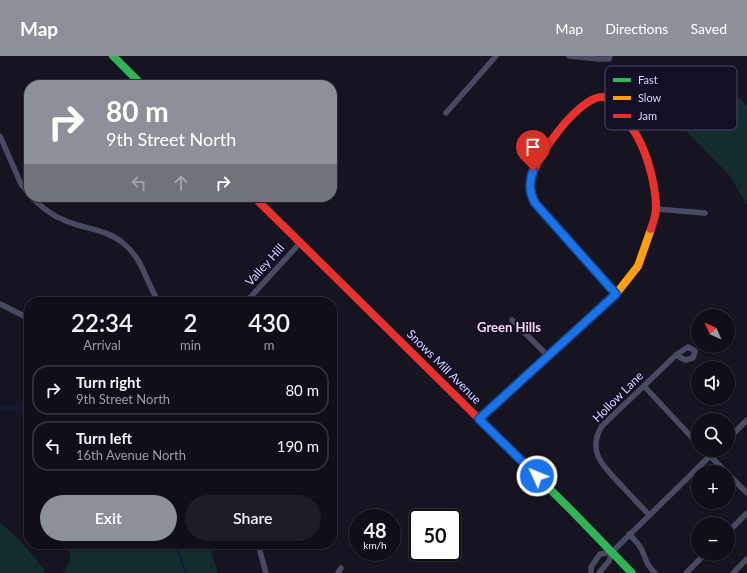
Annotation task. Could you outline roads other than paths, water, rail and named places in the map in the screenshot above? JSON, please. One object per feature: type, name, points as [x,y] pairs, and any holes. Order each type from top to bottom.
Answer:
[{"type":"street","points":[[112,56],[137,80]]},
{"type":"street","points":[[446,113],[496,56]]},
{"type":"street","points":[[569,56],[599,59],[609,57]]},
{"type":"street","points":[[605,97],[596,98],[578,110],[550,141],[536,163],[530,179],[529,188],[531,196],[545,214],[616,294]]},
{"type":"street","points":[[479,419],[616,294],[638,266],[650,235],[656,209],[652,176],[645,153],[633,130]]},
{"type":"street","points":[[0,136],[24,188]]},
{"type":"street","points":[[36,202],[56,217],[67,222],[102,232],[122,242],[136,256],[156,297]]},
{"type":"street","name":"Snows Mill Avenue","points":[[259,202],[566,505],[632,573]]},
{"type":"street","points":[[656,209],[705,213]]},
{"type":"street","name":"Valley Hill","points":[[250,297],[300,242]]},
{"type":"street","points":[[0,304],[24,316]]},
{"type":"street","points":[[512,320],[548,356]]},
{"type":"street","name":"Hollow Lane","points":[[649,515],[602,464],[598,457],[595,441],[597,433],[602,426],[676,355]]},
{"type":"street","points":[[644,386],[691,436]]},
{"type":"street","points":[[735,432],[747,420]]},
{"type":"street","points":[[599,573],[609,561],[612,552],[629,534],[709,457]]},
{"type":"street","points":[[711,457],[719,465]]},
{"type":"street","points":[[735,481],[747,493]]},
{"type":"street","points":[[735,525],[747,513]]},
{"type":"street","points":[[629,534],[638,543],[648,566],[655,573]]},
{"type":"street","points":[[259,549],[266,573]]},
{"type":"street","points":[[590,573],[591,567],[600,554],[612,552]]},
{"type":"street","points":[[733,573],[747,559]]},
{"type":"street","points":[[686,573],[698,561]]},
{"type":"waterway","points":[[0,408],[24,408]]},
{"type":"waterway","points":[[177,549],[186,573]]},
{"type":"district","name":"Green Hills","points":[[509,327]]}]
